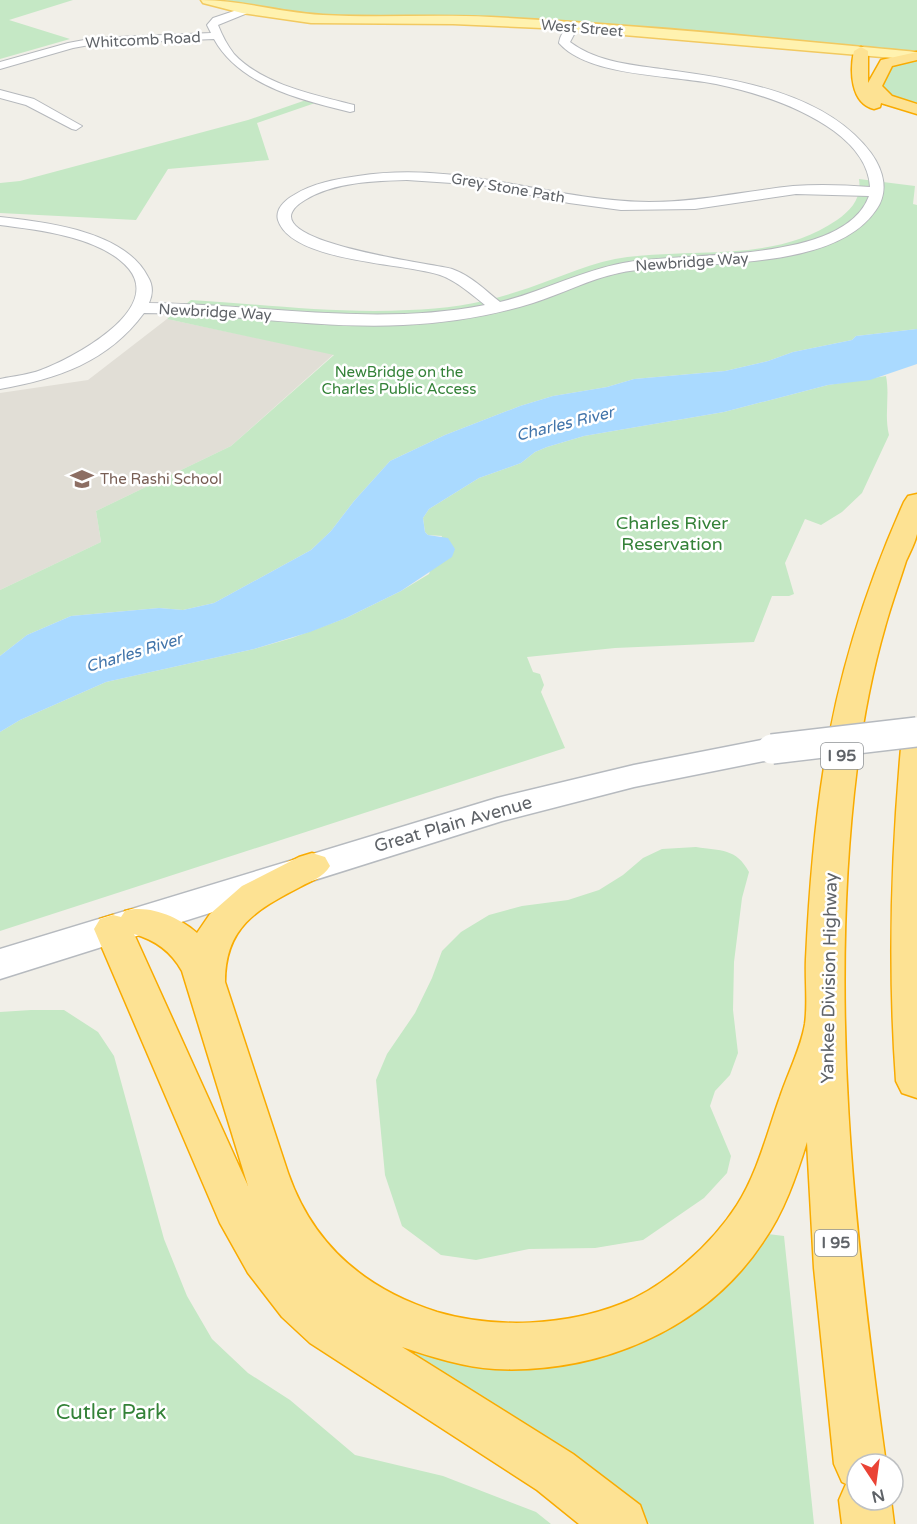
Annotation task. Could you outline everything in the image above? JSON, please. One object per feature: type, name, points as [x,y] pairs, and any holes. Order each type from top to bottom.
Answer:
[{"type":"highway","points":[[861,51],[860,86],[866,97],[885,110],[917,125]]},
{"type":"highway","points":[[917,56],[882,58],[874,83],[875,90],[888,100],[917,109]]},
{"type":"highway","name":"Yankee Division Highway","points":[[859,1452],[842,1309],[832,1194],[826,1020],[830,883],[837,793],[844,743],[870,627],[896,552],[917,502]]},
{"type":"highway","points":[[917,748],[911,831],[910,924],[917,1081]]},
{"type":"highway","points":[[207,984],[205,971],[210,945],[224,922],[248,901],[277,882],[312,866]]},
{"type":"highway","points":[[621,1524],[555,1472],[327,1327],[310,1314],[282,1284],[259,1251],[236,1209],[125,925],[164,929],[186,944],[193,954],[207,984],[268,1181],[285,1220],[310,1257],[325,1273],[363,1303],[404,1325],[453,1340],[504,1347],[556,1345],[604,1334],[630,1325],[675,1298],[714,1265],[746,1230],[769,1192],[826,1020]]},
{"type":"main road","name":"West Street","points":[[214,2],[246,10],[323,19],[484,21],[580,37],[861,51],[882,58]]},
{"type":"main road","name":"Great Plain Avenue","points":[[0,964],[496,810],[577,789],[772,750],[917,732]]},
{"type":"street","points":[[214,2],[225,10],[213,26],[235,60],[259,76],[296,92],[350,108]]},
{"type":"street","points":[[214,22],[246,10]]},
{"type":"street","name":"Whitcomb Road","points":[[0,66],[87,42],[218,36]]},
{"type":"street","points":[[580,37],[606,63],[688,76],[742,88],[810,111],[840,129],[859,146],[874,172],[878,192]]},
{"type":"street","points":[[0,94],[30,102],[76,126]]},
{"type":"street","name":"Grey Stone Path","points":[[498,308],[473,286],[444,271],[407,262],[340,252],[308,242],[289,227],[285,219],[286,208],[298,198],[316,189],[362,179],[396,176],[468,179],[587,202],[633,206],[706,203],[796,190],[878,192]]},
{"type":"street","name":"Newbridge Way","points":[[140,308],[220,310],[366,321],[429,318],[498,308],[546,294],[595,274],[625,267],[657,262],[748,258],[806,247],[836,235],[857,222],[872,207],[878,192]]},
{"type":"street","points":[[0,221],[66,233],[100,243],[121,254],[135,267],[144,282],[145,292],[140,308],[117,334],[54,371],[36,378],[0,384]]},
{"type":"shaded area","name":"The Rashi School","points":[[167,319],[334,354],[231,446],[96,511],[101,542],[0,590],[0,393],[88,380]]},
{"type":"green space","points":[[0,0],[73,0],[9,20],[70,39],[0,59]]},
{"type":"green space","points":[[223,0],[917,0],[917,52],[533,21],[308,14]]},
{"type":"green space","points":[[917,59],[917,107],[897,100],[881,89],[884,74],[890,66]]},
{"type":"green space","points":[[309,99],[318,102],[257,123],[269,160],[168,169],[136,220],[0,213],[0,183],[20,181],[248,120]]},
{"type":"green space","name":"NewBridge on the Charles Public Access","points":[[859,179],[915,186],[913,204],[917,205],[917,329],[856,336],[852,340],[793,352],[768,361],[725,371],[634,379],[607,387],[553,396],[520,406],[445,435],[390,461],[331,531],[311,550],[214,603],[183,610],[159,608],[71,616],[27,635],[0,656],[0,590],[101,542],[96,511],[231,446],[334,355],[167,319],[191,300],[354,311],[463,305],[503,296],[615,259],[643,255],[729,252],[785,243],[812,234],[842,216],[857,198]]},
{"type":"green space","name":"Charles River Reservation","points":[[886,376],[889,435],[862,493],[842,512],[821,525],[805,519],[785,563],[794,594],[772,596],[754,642],[615,648],[527,657],[533,672],[540,674],[544,685],[541,692],[565,748],[0,931],[0,732],[20,720],[106,682],[254,649],[292,638],[346,618],[401,591],[429,574],[442,536],[428,535],[425,532],[423,518],[429,509],[479,478],[521,463],[535,452],[547,447],[584,436],[724,412],[828,385]]},
{"type":"green space","points":[[696,847],[727,852],[739,859],[749,872],[742,898],[734,962],[733,1010],[738,1053],[730,1075],[715,1091],[710,1106],[731,1156],[727,1173],[704,1198],[643,1240],[595,1248],[529,1249],[476,1260],[441,1255],[402,1226],[385,1175],[376,1080],[387,1054],[415,1013],[442,951],[461,932],[489,915],[522,906],[568,900],[599,890],[623,875],[643,858],[662,849]]},
{"type":"green space","name":"Cutler Park","points":[[64,1010],[98,1032],[114,1056],[164,1239],[187,1296],[212,1339],[248,1373],[290,1400],[355,1455],[443,1476],[536,1512],[551,1524],[0,1524],[0,1012]]},
{"type":"green space","points":[[768,1234],[784,1236],[814,1524],[650,1524],[636,1510],[401,1351],[402,1341],[504,1362],[745,1261]]},
{"type":"water","name":"Charles River","points":[[917,329],[917,364],[870,380],[828,385],[724,412],[584,436],[535,452],[521,463],[479,478],[429,509],[423,518],[425,532],[428,535],[448,538],[455,549],[452,557],[401,591],[346,618],[310,632],[254,649],[106,682],[20,720],[0,732],[0,656],[27,635],[71,616],[159,608],[183,610],[214,603],[311,550],[331,531],[390,461],[445,435],[520,406],[553,396],[607,387],[634,379],[725,371],[768,361],[793,352],[852,340],[856,336]]},
{"type":"place","name":"The Rashi School","points":[[82,479]]}]
